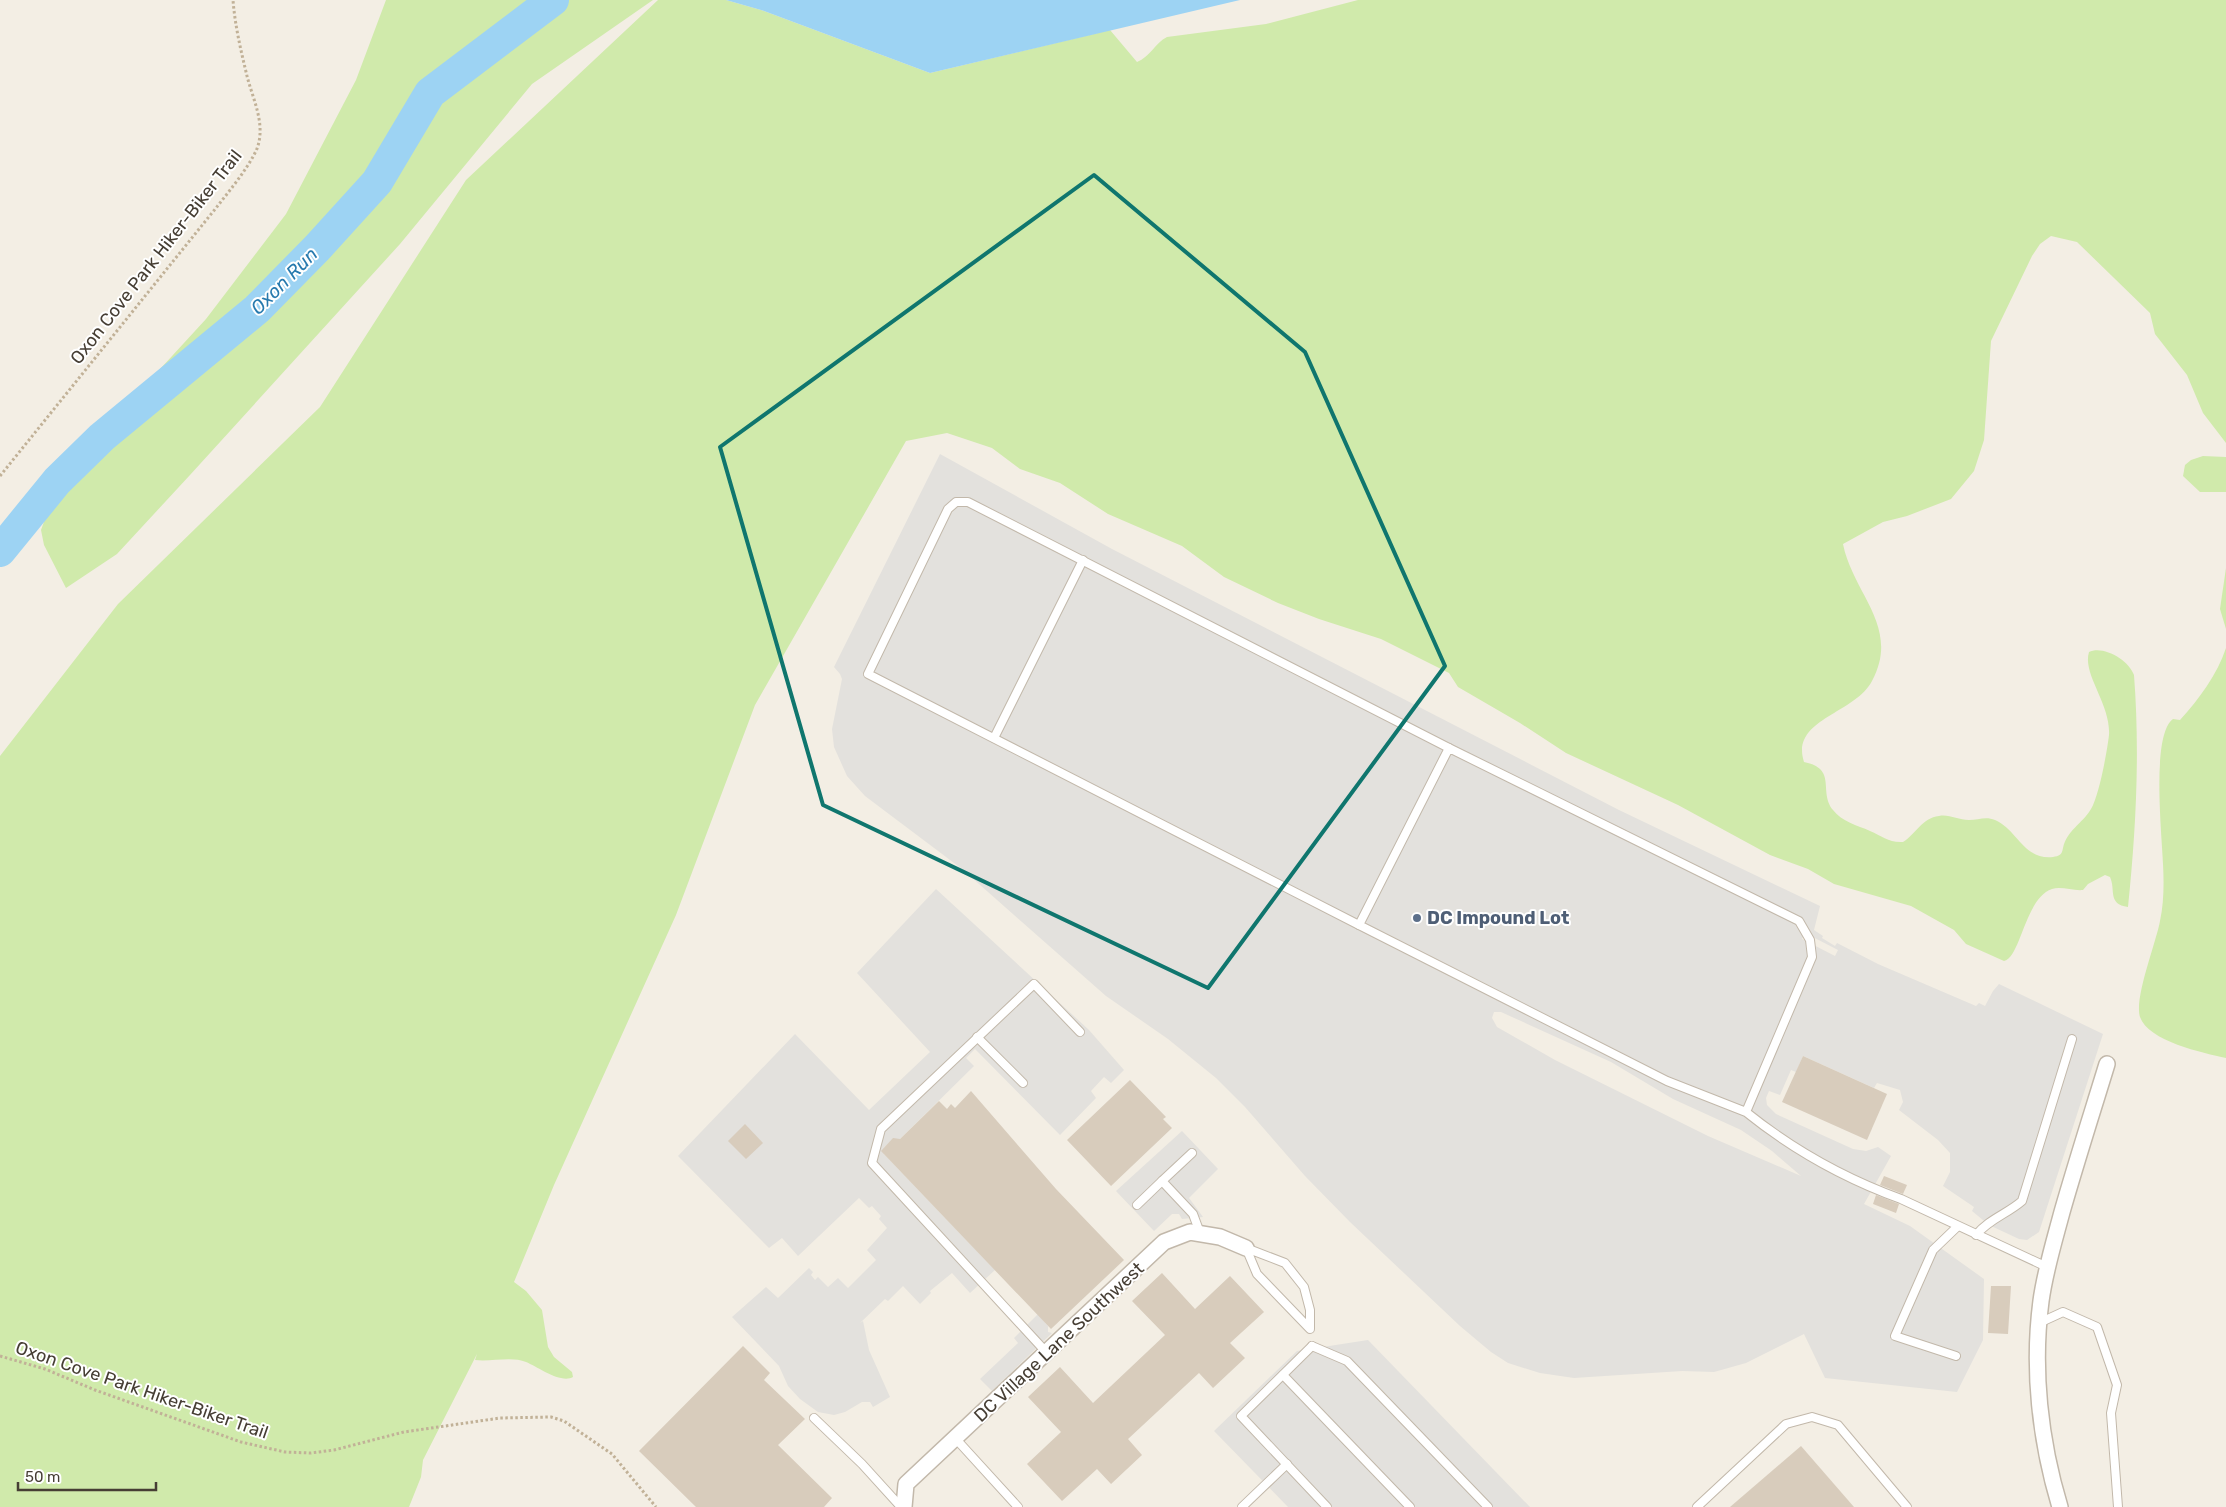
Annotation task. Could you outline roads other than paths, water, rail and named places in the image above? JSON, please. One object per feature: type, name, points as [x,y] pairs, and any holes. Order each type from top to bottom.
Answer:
[{"type":"street","points":[[2060,1507],[2048,1463],[2040,1408],[2039,1323],[2047,1267],[2107,1064]]},
{"type":"street","name":"DC Village Lane Southwest","points":[[902,1507],[906,1484],[1164,1242],[1190,1232],[1220,1237],[1246,1248]]},
{"type":"lane","points":[[1746,1112],[1812,957],[1810,940],[1799,921],[1450,748],[968,502],[956,502],[948,509],[868,674],[1667,1080],[1746,1112],[1805,1154],[1956,1227],[2047,1267]]},
{"type":"lane","points":[[994,738],[1083,560]]},
{"type":"lane","points":[[1359,925],[1450,748]]},
{"type":"lane","points":[[1047,1353],[872,1163],[881,1129],[1034,984],[1080,1032]]},
{"type":"lane","points":[[977,1037],[1023,1083]]},
{"type":"lane","points":[[1976,1235],[1982,1227],[2013,1210],[2022,1201],[2072,1039]]},
{"type":"lane","points":[[1137,1205],[1192,1153]]},
{"type":"lane","points":[[1162,1181],[1193,1214],[1200,1233]]},
{"type":"lane","points":[[1956,1227],[1933,1250],[1895,1336],[1956,1356]]},
{"type":"lane","points":[[1246,1248],[1257,1274],[1310,1329]]},
{"type":"lane","points":[[1246,1248],[1285,1263],[1304,1287],[1310,1310],[1312,1346]]},
{"type":"lane","points":[[2039,1323],[2063,1312],[2096,1328],[2116,1385],[2111,1413],[2118,1507]]},
{"type":"lane","points":[[1312,1346],[1241,1416],[1328,1507]]},
{"type":"lane","points":[[1312,1346],[1347,1361],[1488,1507]]},
{"type":"lane","points":[[1283,1376],[1410,1507]]},
{"type":"lane","points":[[1697,1507],[1786,1424],[1812,1417],[1838,1425],[1907,1507]]},
{"type":"lane","points":[[814,1418],[862,1464],[902,1507]]},
{"type":"lane","points":[[956,1438],[1018,1507]]},
{"type":"lane","points":[[1242,1507],[1287,1464]]},
{"type":"water","points":[[726,0],[1240,0],[930,73],[761,10]]},
{"type":"waterway","name":"Oxon Run","points":[[0,551],[57,481],[102,437],[257,309],[317,248],[377,182],[430,93],[553,0]]},
{"type":"place","name":"DC Impound Lot","points":[[1417,918]]}]
